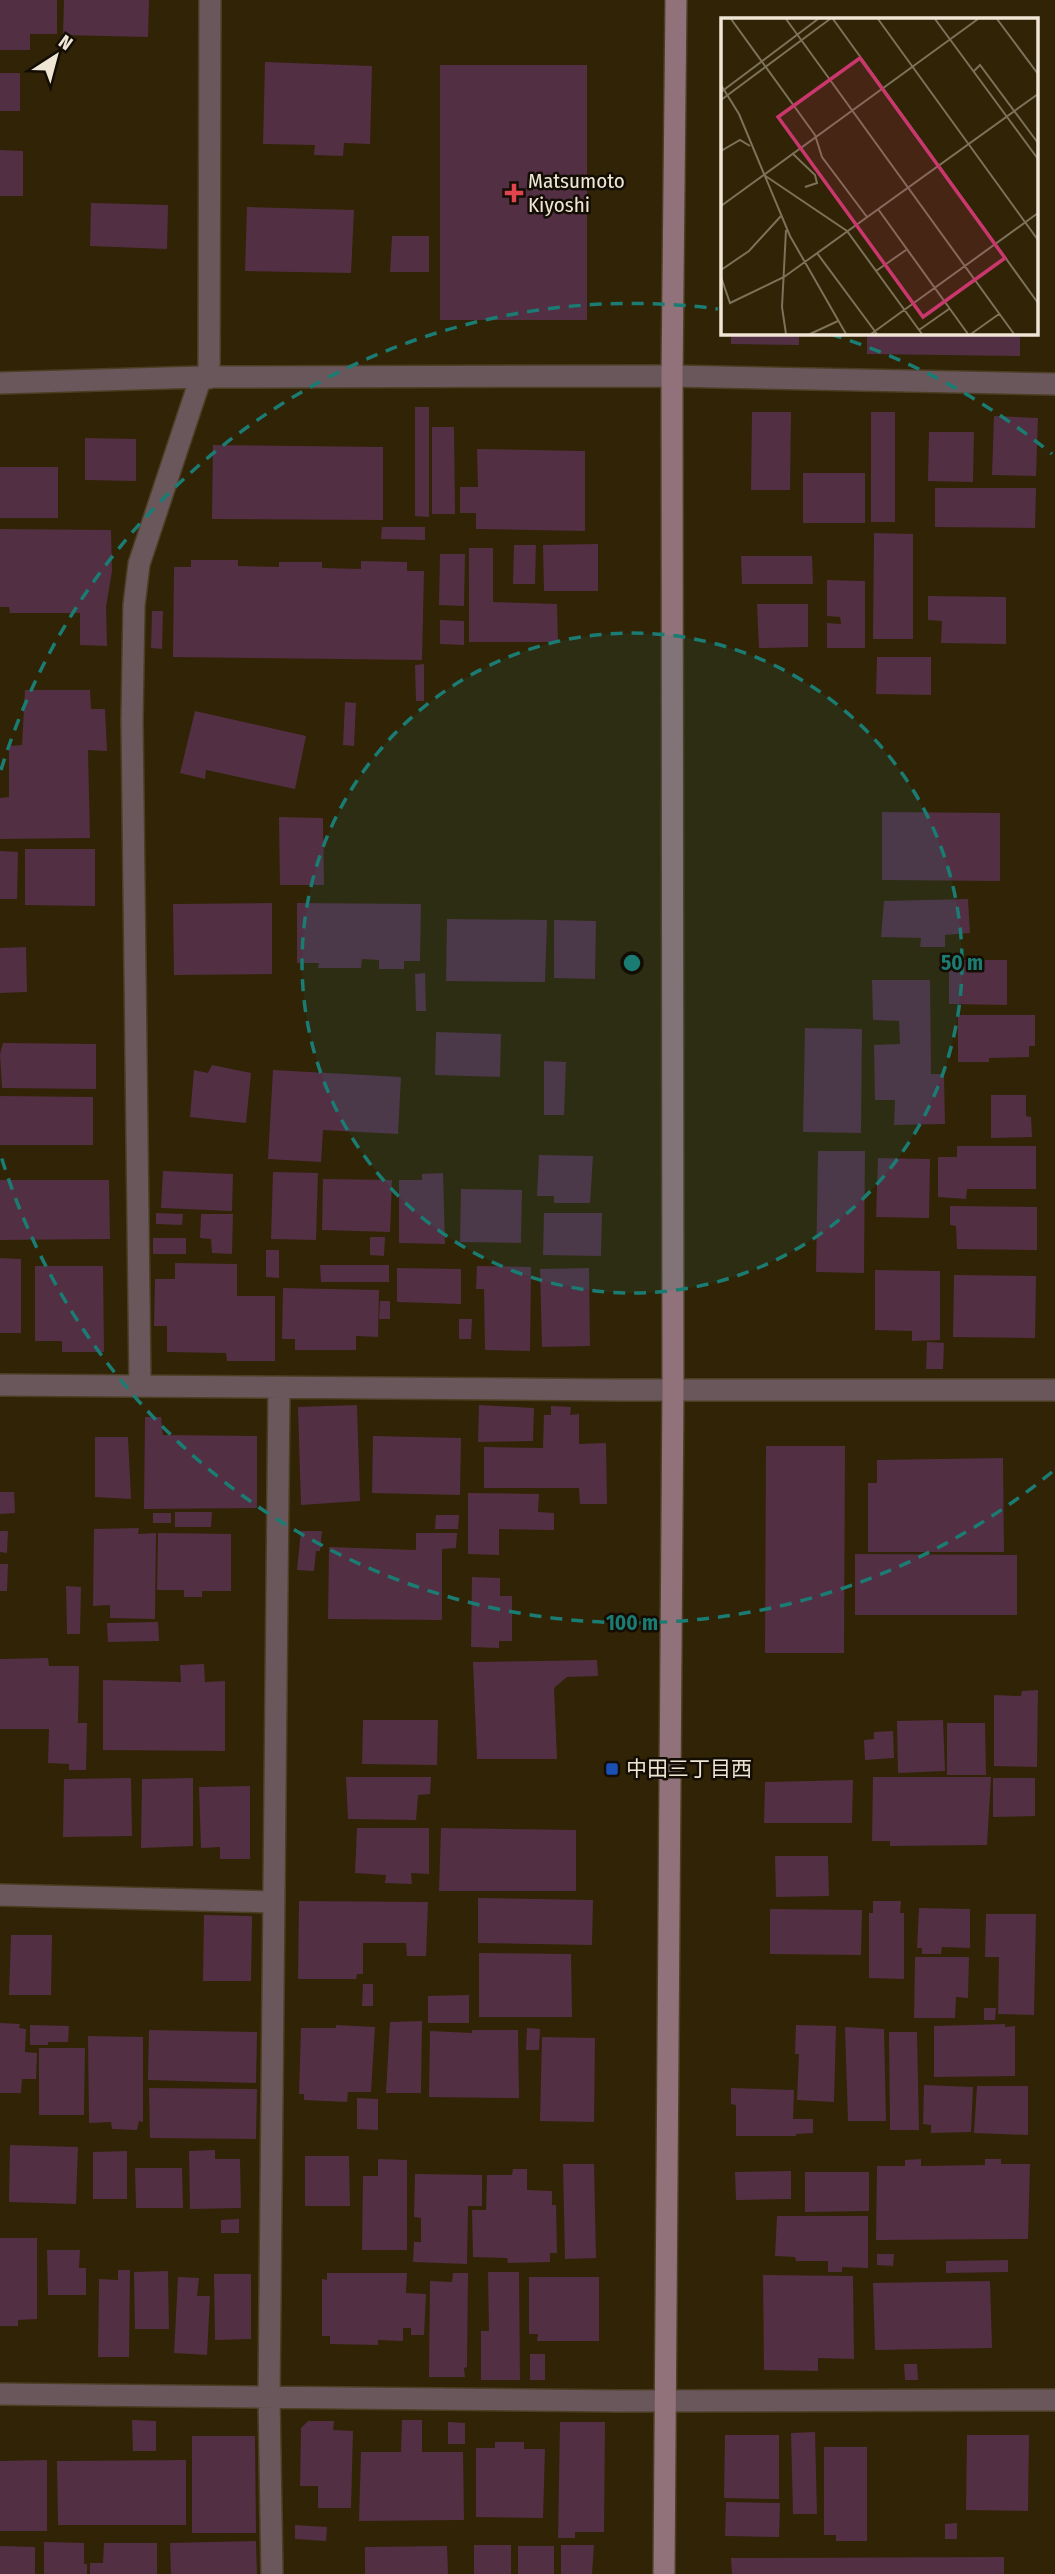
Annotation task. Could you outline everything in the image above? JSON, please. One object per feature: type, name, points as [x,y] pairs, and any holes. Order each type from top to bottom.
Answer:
[{"type":"street","points":[[139,1386],[132,720],[134,605],[139,564],[205,377],[210,0]]},
{"type":"street","points":[[664,2574],[673,1389],[672,376],[676,0]]},
{"type":"street","points":[[0,383],[205,377],[672,376],[1055,384]]},
{"type":"street","points":[[0,1385],[1055,1390]]},
{"type":"street","points":[[272,2574],[269,2398],[279,1387]]},
{"type":"street","points":[[0,1895],[274,1902]]},
{"type":"street","points":[[0,2395],[664,2401],[1055,2400]]},
{"type":"building","points":[[0,0],[57,0],[57,34],[30,34],[30,50],[0,50]]},
{"type":"building","points":[[64,0],[149,0],[148,37],[63,35]]},
{"type":"building","points":[[265,62],[372,66],[370,144],[344,143],[343,156],[314,155],[315,145],[263,144]]},
{"type":"building","name":"Matsumoto Kiyoshi","points":[[440,65],[587,65],[587,320],[440,320]]},
{"type":"building","points":[[0,73],[20,73],[20,111],[0,111]]},
{"type":"building","points":[[0,150],[23,151],[23,196],[0,196]]},
{"type":"building","points":[[91,203],[168,205],[167,249],[90,246]]},
{"type":"building","points":[[247,207],[354,210],[351,273],[245,271]]},
{"type":"building","points":[[392,236],[429,236],[429,272],[390,272]]},
{"type":"building","points":[[731,334],[799,334],[799,345],[731,344]]},
{"type":"building","points":[[867,334],[1020,334],[1020,356],[867,354]]},
{"type":"building","points":[[415,407],[429,407],[429,517],[415,516]]},
{"type":"building","points":[[752,412],[791,412],[790,490],[751,490]]},
{"type":"building","points":[[871,412],[895,412],[895,522],[871,522]]},
{"type":"building","points":[[994,416],[1038,418],[1036,476],[992,475]]},
{"type":"building","points":[[432,427],[454,427],[455,514],[432,514]]},
{"type":"building","points":[[929,432],[974,432],[973,482],[928,481]]},
{"type":"building","points":[[85,438],[136,439],[136,481],[85,480]]},
{"type":"building","points":[[213,445],[383,447],[383,520],[212,519]]},
{"type":"building","points":[[477,449],[585,451],[585,531],[476,529],[476,513],[460,513],[460,487],[478,487]]},
{"type":"building","points":[[0,467],[58,467],[58,518],[0,518]]},
{"type":"building","points":[[803,473],[865,473],[865,523],[803,523]]},
{"type":"building","points":[[935,488],[1036,488],[1035,528],[935,527]]},
{"type":"building","points":[[382,527],[425,527],[425,540],[381,539]]},
{"type":"building","points":[[0,529],[111,530],[112,571],[106,607],[107,646],[80,645],[80,613],[10,613],[9,607],[0,607]]},
{"type":"building","points":[[874,533],[913,534],[913,639],[873,639]]},
{"type":"building","points":[[598,544],[598,591],[544,591],[543,545]]},
{"type":"building","points":[[514,545],[536,545],[535,584],[513,584]]},
{"type":"building","points":[[469,548],[493,548],[493,602],[557,604],[558,642],[469,642]]},
{"type":"building","points":[[440,554],[465,554],[464,606],[439,605]]},
{"type":"building","points":[[741,556],[812,556],[813,584],[742,584]]},
{"type":"building","points":[[191,560],[238,560],[238,566],[279,567],[279,562],[322,562],[322,568],[361,569],[361,561],[407,562],[407,571],[424,571],[422,660],[173,657],[174,567],[191,567]]},
{"type":"building","points":[[827,580],[865,581],[865,648],[827,648],[827,623],[841,624],[840,617],[827,616]]},
{"type":"building","points":[[928,596],[1006,597],[1006,644],[941,643],[942,621],[928,620]]},
{"type":"building","points":[[757,604],[808,604],[808,647],[759,648]]},
{"type":"building","points":[[152,611],[163,611],[162,649],[151,648]]},
{"type":"building","points":[[440,620],[464,621],[464,645],[440,644]]},
{"type":"building","points":[[877,657],[931,657],[931,695],[876,694]]},
{"type":"building","points":[[424,664],[424,701],[416,701],[415,665]]},
{"type":"building","points":[[25,690],[90,690],[91,709],[105,709],[107,751],[88,750],[90,838],[0,839],[0,798],[9,797],[9,746],[22,745]]},
{"type":"building","points":[[345,702],[356,703],[354,746],[343,745]]},
{"type":"building","points":[[195,711],[306,736],[295,789],[206,770],[205,779],[180,773]]},
{"type":"building","points":[[882,812],[1000,813],[1000,881],[882,880]]},
{"type":"building","points":[[279,817],[323,818],[324,885],[280,885]]},
{"type":"building","points":[[25,849],[95,849],[95,906],[25,905]]},
{"type":"building","points":[[0,851],[18,852],[17,899],[0,899]]},
{"type":"building","points":[[968,899],[970,933],[945,935],[945,947],[920,947],[921,938],[881,937],[884,901]]},
{"type":"building","points":[[272,903],[272,974],[174,975],[173,904]]},
{"type":"building","points":[[297,903],[421,904],[420,961],[404,961],[404,969],[379,969],[379,960],[362,959],[361,968],[318,968],[319,963],[297,963]]},
{"type":"building","points":[[447,919],[547,920],[545,982],[446,981]]},
{"type":"building","points":[[554,920],[596,921],[595,979],[554,978]]},
{"type":"building","points":[[26,947],[27,992],[0,993],[0,948]]},
{"type":"building","points":[[949,960],[1007,960],[1007,1005],[949,1004]]},
{"type":"building","points":[[425,973],[426,1011],[416,1011],[415,974]]},
{"type":"building","points":[[872,980],[930,980],[931,1074],[944,1074],[945,1124],[894,1125],[895,1100],[875,1100],[874,1045],[900,1044],[899,1021],[873,1020]]},
{"type":"building","points":[[958,1015],[1035,1015],[1035,1046],[1029,1046],[1029,1057],[989,1058],[989,1062],[958,1062]]},
{"type":"building","points":[[805,1028],[862,1029],[861,1133],[803,1132]]},
{"type":"building","points":[[436,1032],[501,1034],[500,1077],[435,1075]]},
{"type":"building","points":[[3,1043],[96,1044],[96,1089],[2,1088],[0,1054]]},
{"type":"building","points":[[544,1061],[566,1062],[564,1115],[544,1115]]},
{"type":"building","points":[[212,1065],[251,1073],[246,1123],[190,1117],[194,1070],[208,1073]]},
{"type":"building","points":[[273,1070],[401,1077],[398,1134],[323,1130],[321,1162],[268,1159]]},
{"type":"building","points":[[991,1095],[1026,1095],[1026,1116],[1031,1117],[1032,1137],[991,1138]]},
{"type":"building","points":[[0,1096],[93,1097],[93,1145],[0,1145]]},
{"type":"building","points":[[957,1146],[1036,1146],[1036,1189],[967,1189],[966,1199],[938,1197],[938,1157],[957,1157]]},
{"type":"building","points":[[818,1151],[865,1151],[864,1273],[816,1272]]},
{"type":"building","points":[[539,1155],[593,1156],[590,1203],[554,1203],[554,1196],[537,1196]]},
{"type":"building","points":[[878,1158],[930,1159],[929,1218],[876,1217]]},
{"type":"building","points":[[163,1171],[233,1174],[232,1211],[161,1208]]},
{"type":"building","points":[[273,1172],[318,1173],[316,1240],[271,1239]]},
{"type":"building","points":[[443,1173],[445,1244],[399,1243],[399,1180],[422,1180],[422,1174]]},
{"type":"building","points":[[323,1179],[392,1180],[390,1232],[322,1230]]},
{"type":"building","points":[[0,1180],[109,1180],[110,1239],[0,1240]]},
{"type":"building","points":[[461,1189],[522,1190],[521,1243],[460,1242]]},
{"type":"building","points":[[950,1206],[1037,1207],[1037,1250],[957,1249],[956,1226],[950,1225]]},
{"type":"building","points":[[156,1213],[183,1214],[182,1225],[156,1224]]},
{"type":"building","points":[[544,1213],[602,1213],[601,1256],[543,1255]]},
{"type":"building","points":[[201,1214],[233,1214],[232,1254],[212,1253],[211,1239],[200,1238]]},
{"type":"building","points":[[370,1237],[385,1237],[384,1256],[370,1255]]},
{"type":"building","points":[[153,1238],[186,1238],[186,1254],[153,1254]]},
{"type":"building","points":[[266,1250],[279,1250],[279,1278],[266,1277]]},
{"type":"building","points":[[0,1258],[21,1259],[21,1333],[0,1333]]},
{"type":"building","points":[[175,1263],[237,1264],[237,1296],[275,1296],[275,1361],[227,1361],[226,1353],[167,1352],[167,1326],[154,1326],[155,1279],[175,1279]]},
{"type":"building","points":[[320,1265],[389,1265],[389,1282],[321,1282]]},
{"type":"building","points":[[35,1266],[103,1266],[104,1352],[62,1352],[62,1341],[35,1341]]},
{"type":"building","points":[[477,1266],[531,1267],[530,1351],[485,1350],[484,1289],[476,1289]]},
{"type":"building","points":[[397,1268],[461,1269],[461,1304],[397,1302]]},
{"type":"building","points":[[589,1268],[590,1346],[542,1347],[540,1269]]},
{"type":"building","points":[[875,1270],[940,1271],[940,1340],[912,1341],[912,1331],[875,1330]]},
{"type":"building","points":[[954,1275],[1036,1276],[1035,1338],[953,1337]]},
{"type":"building","points":[[283,1288],[379,1290],[378,1337],[356,1336],[356,1350],[295,1350],[295,1339],[282,1339]]},
{"type":"building","points":[[380,1301],[390,1301],[390,1319],[379,1319]]},
{"type":"building","points":[[459,1319],[472,1319],[471,1339],[459,1339]]},
{"type":"building","points":[[927,1342],[944,1343],[943,1369],[926,1369]]},
{"type":"building","points":[[357,1405],[360,1501],[301,1505],[298,1407]]},
{"type":"building","points":[[479,1405],[534,1408],[533,1441],[478,1442]]},
{"type":"building","points":[[551,1406],[571,1407],[570,1415],[579,1414],[579,1444],[606,1443],[607,1504],[580,1504],[579,1488],[484,1488],[484,1447],[543,1448],[544,1415],[551,1415]]},
{"type":"building","points":[[145,1417],[161,1417],[163,1435],[257,1436],[257,1508],[144,1509]]},
{"type":"building","points":[[373,1436],[461,1438],[460,1495],[372,1493]]},
{"type":"building","points":[[95,1437],[128,1437],[131,1499],[95,1497]]},
{"type":"building","points":[[766,1446],[845,1446],[844,1653],[765,1653]]},
{"type":"building","points":[[1003,1458],[1004,1552],[868,1552],[868,1483],[877,1483],[877,1460]]},
{"type":"building","points":[[0,1492],[14,1492],[15,1513],[0,1514]]},
{"type":"building","points":[[468,1493],[539,1494],[538,1512],[554,1513],[554,1530],[499,1529],[499,1555],[468,1554]]},
{"type":"building","points":[[175,1512],[212,1512],[211,1527],[175,1527]]},
{"type":"building","points":[[153,1513],[171,1513],[171,1523],[153,1523]]},
{"type":"building","points":[[436,1515],[459,1515],[458,1529],[435,1529]]},
{"type":"building","points":[[139,1528],[138,1534],[156,1533],[155,1619],[110,1618],[110,1605],[93,1606],[94,1529]]},
{"type":"building","points":[[0,1531],[8,1531],[7,1553],[0,1552]]},
{"type":"building","points":[[301,1531],[322,1531],[314,1571],[297,1570]]},
{"type":"building","points":[[158,1533],[231,1534],[231,1591],[202,1591],[202,1597],[184,1597],[184,1590],[157,1590]]},
{"type":"building","points":[[416,1533],[457,1533],[456,1548],[442,1549],[442,1620],[328,1619],[329,1547],[416,1550]]},
{"type":"building","points":[[855,1554],[1017,1555],[1017,1615],[855,1615]]},
{"type":"building","points":[[0,1564],[8,1564],[7,1591],[0,1591]]},
{"type":"building","points":[[472,1577],[500,1578],[500,1596],[512,1596],[512,1641],[499,1641],[499,1648],[471,1647]]},
{"type":"building","points":[[66,1586],[81,1587],[80,1634],[67,1634]]},
{"type":"building","points":[[158,1622],[159,1641],[108,1642],[107,1623]]},
{"type":"building","points":[[48,1658],[49,1666],[79,1666],[78,1723],[87,1723],[86,1770],[69,1770],[69,1764],[48,1763],[49,1729],[0,1729],[0,1659]]},
{"type":"building","points":[[597,1660],[598,1676],[567,1677],[554,1688],[557,1759],[477,1759],[473,1662]]},
{"type":"building","points":[[204,1664],[205,1682],[225,1681],[225,1751],[103,1750],[103,1680],[181,1682],[180,1665]]},
{"type":"building","points":[[1038,1690],[1037,1767],[994,1766],[994,1695],[1021,1696],[1022,1691]]},
{"type":"building","points":[[363,1720],[438,1720],[437,1765],[362,1764]]},
{"type":"building","points":[[943,1720],[945,1771],[898,1773],[897,1721]]},
{"type":"building","points":[[947,1723],[985,1723],[986,1775],[947,1775]]},
{"type":"building","points":[[893,1731],[894,1758],[865,1760],[864,1740],[874,1739],[874,1732]]},
{"type":"building","points":[[346,1777],[431,1777],[430,1794],[418,1795],[416,1820],[348,1819]]},
{"type":"building","points":[[873,1777],[991,1777],[987,1845],[890,1846],[890,1841],[872,1841]]},
{"type":"building","points":[[131,1778],[132,1836],[63,1837],[64,1779]]},
{"type":"building","points":[[193,1778],[193,1846],[141,1848],[142,1779]]},
{"type":"building","points":[[993,1778],[1035,1778],[1035,1816],[993,1817]]},
{"type":"building","points":[[853,1780],[852,1823],[764,1823],[765,1782]]},
{"type":"building","points":[[250,1786],[250,1859],[220,1859],[220,1847],[201,1848],[199,1787]]},
{"type":"building","points":[[357,1828],[429,1828],[429,1874],[411,1873],[412,1884],[385,1883],[386,1875],[355,1873]]},
{"type":"building","points":[[441,1828],[576,1830],[576,1891],[439,1891]]},
{"type":"building","points":[[775,1856],[828,1856],[829,1896],[776,1897]]},
{"type":"building","points":[[478,1898],[593,1900],[592,1945],[478,1943]]},
{"type":"building","points":[[299,1901],[428,1902],[426,1956],[407,1956],[406,1943],[363,1943],[363,1974],[357,1974],[356,1979],[298,1979]]},
{"type":"building","points":[[873,1901],[901,1901],[900,1913],[904,1913],[904,1979],[869,1978],[869,1913],[873,1913]]},
{"type":"building","points":[[919,1908],[970,1909],[970,1948],[942,1947],[941,1954],[922,1954],[922,1948],[917,1948]]},
{"type":"building","points":[[770,1909],[862,1910],[861,1955],[770,1954]]},
{"type":"building","points":[[986,1914],[1036,1914],[1034,2015],[998,2014],[999,1957],[985,1957]]},
{"type":"building","points":[[204,1915],[252,1916],[251,1981],[203,1981]]},
{"type":"building","points":[[11,1935],[52,1935],[51,1995],[9,1995]]},
{"type":"building","points":[[479,1953],[571,1954],[572,2017],[479,2017]]},
{"type":"building","points":[[915,1957],[969,1957],[968,1998],[956,1997],[955,2018],[914,2018]]},
{"type":"building","points":[[363,1984],[373,1984],[373,2006],[362,2006]]},
{"type":"building","points":[[469,1995],[469,2023],[428,2023],[428,1996]]},
{"type":"building","points":[[984,2008],[996,2008],[995,2020],[984,2020]]},
{"type":"building","points":[[422,2021],[421,2093],[386,2093],[390,2022]]},
{"type":"building","points":[[0,2023],[20,2024],[19,2028],[26,2029],[25,2052],[37,2053],[36,2079],[22,2079],[21,2093],[0,2093]]},
{"type":"building","points":[[1005,2024],[1005,2027],[1015,2026],[1015,2076],[934,2077],[934,2026]]},
{"type":"building","points":[[30,2025],[69,2026],[68,2042],[30,2045]]},
{"type":"building","points":[[336,2025],[375,2027],[371,2092],[348,2092],[347,2102],[304,2100],[304,2094],[299,2094],[301,2028],[336,2028]]},
{"type":"building","points":[[796,2025],[836,2026],[834,2102],[797,2100],[799,2054],[795,2054]]},
{"type":"building","points":[[845,2027],[884,2029],[886,2121],[848,2121]]},
{"type":"building","points":[[527,2028],[540,2029],[539,2050],[526,2050]]},
{"type":"building","points":[[149,2030],[257,2032],[256,2083],[148,2080]]},
{"type":"building","points":[[472,2030],[518,2030],[519,2098],[429,2097],[430,2031],[472,2033]]},
{"type":"building","points":[[889,2032],[917,2032],[919,2130],[890,2130]]},
{"type":"building","points":[[88,2036],[143,2037],[143,2122],[139,2121],[137,2130],[112,2129],[111,2122],[89,2123]]},
{"type":"building","points":[[542,2037],[595,2038],[594,2122],[540,2121]]},
{"type":"building","points":[[39,2048],[85,2048],[84,2115],[39,2115]]},
{"type":"building","points":[[924,2085],[973,2087],[971,2132],[931,2133],[931,2125],[923,2124]]},
{"type":"building","points":[[977,2086],[1028,2086],[1028,2135],[974,2133]]},
{"type":"building","points":[[149,2088],[257,2089],[256,2139],[150,2138]]},
{"type":"building","points":[[731,2088],[794,2090],[793,2119],[813,2119],[813,2133],[796,2136],[736,2136],[736,2105],[731,2104]]},
{"type":"building","points":[[357,2098],[378,2099],[378,2130],[357,2129]]},
{"type":"building","points":[[10,2145],[78,2147],[76,2204],[9,2202]]},
{"type":"building","points":[[215,2150],[215,2159],[240,2159],[241,2208],[190,2209],[189,2151]]},
{"type":"building","points":[[127,2151],[127,2199],[93,2199],[93,2152]]},
{"type":"building","points":[[305,2156],[349,2156],[350,2206],[305,2206]]},
{"type":"building","points":[[378,2159],[407,2160],[407,2250],[362,2250],[363,2176],[378,2176]]},
{"type":"building","points":[[921,2159],[921,2166],[985,2165],[985,2159],[1001,2159],[1001,2164],[1030,2164],[1028,2239],[876,2240],[877,2166],[905,2166],[905,2160]]},
{"type":"building","points":[[563,2164],[594,2164],[596,2258],[565,2259]]},
{"type":"building","points":[[135,2168],[182,2168],[183,2208],[136,2208]]},
{"type":"building","points":[[513,2169],[527,2169],[527,2190],[552,2191],[552,2205],[556,2205],[557,2253],[550,2253],[550,2262],[508,2263],[507,2258],[473,2257],[472,2210],[486,2210],[487,2175],[512,2175]]},
{"type":"building","points":[[791,2171],[791,2199],[736,2200],[735,2172]]},
{"type":"building","points":[[805,2172],[869,2172],[869,2211],[805,2212]]},
{"type":"building","points":[[415,2174],[482,2175],[482,2206],[468,2206],[467,2264],[413,2262],[414,2242],[421,2242],[421,2218],[414,2217]]},
{"type":"building","points":[[777,2216],[868,2216],[868,2268],[842,2267],[842,2272],[828,2272],[828,2261],[796,2261],[795,2257],[775,2256]]},
{"type":"building","points":[[239,2219],[239,2233],[221,2233],[221,2220]]},
{"type":"building","points":[[0,2238],[37,2238],[37,2319],[18,2320],[18,2326],[0,2326]]},
{"type":"building","points":[[47,2250],[80,2250],[79,2268],[86,2268],[86,2295],[48,2295]]},
{"type":"building","points":[[877,2254],[894,2254],[893,2266],[877,2265]]},
{"type":"building","points":[[1008,2260],[1008,2272],[946,2273],[946,2261]]},
{"type":"building","points":[[118,2270],[130,2270],[129,2357],[98,2357],[99,2279],[118,2280]]},
{"type":"building","points":[[168,2271],[169,2329],[135,2329],[134,2272]]},
{"type":"building","points":[[488,2272],[519,2272],[520,2380],[481,2380],[481,2331],[489,2331]]},
{"type":"building","points":[[327,2273],[407,2273],[406,2293],[426,2294],[424,2335],[411,2335],[411,2328],[403,2328],[403,2341],[378,2340],[378,2345],[330,2344],[330,2336],[322,2336],[322,2279],[327,2280]]},
{"type":"building","points":[[453,2273],[468,2273],[465,2377],[429,2377],[430,2281],[452,2282]]},
{"type":"building","points":[[214,2274],[251,2274],[251,2339],[215,2340]]},
{"type":"building","points":[[763,2275],[853,2276],[854,2359],[818,2358],[818,2371],[764,2370]]},
{"type":"building","points":[[178,2277],[199,2278],[197,2296],[210,2296],[207,2355],[174,2353]]},
{"type":"building","points":[[529,2277],[599,2277],[599,2341],[537,2341],[538,2334],[529,2334]]},
{"type":"building","points":[[990,2281],[992,2348],[875,2350],[873,2283]]},
{"type":"building","points":[[530,2354],[545,2354],[545,2380],[530,2380]]},
{"type":"building","points":[[904,2364],[917,2364],[918,2380],[905,2380]]},
{"type":"building","points":[[132,2420],[156,2421],[156,2451],[133,2451]]},
{"type":"building","points":[[402,2420],[422,2420],[422,2452],[463,2452],[464,2520],[359,2521],[361,2452],[401,2452]]},
{"type":"building","points":[[308,2421],[334,2421],[333,2430],[353,2431],[351,2508],[318,2508],[318,2486],[300,2486],[301,2428]]},
{"type":"building","points":[[448,2422],[465,2423],[465,2444],[448,2444]]},
{"type":"building","points":[[560,2422],[605,2422],[604,2532],[575,2532],[575,2538],[558,2538]]},
{"type":"building","points":[[815,2432],[817,2514],[793,2514],[791,2433]]},
{"type":"building","points":[[725,2435],[779,2435],[779,2499],[724,2498]]},
{"type":"building","points":[[967,2435],[1029,2435],[1028,2511],[966,2510]]},
{"type":"building","points":[[192,2436],[255,2436],[256,2533],[192,2533]]},
{"type":"building","points":[[495,2442],[524,2442],[524,2449],[545,2449],[543,2518],[476,2517],[476,2448],[495,2448]]},
{"type":"building","points":[[824,2447],[867,2447],[867,2541],[836,2541],[836,2535],[824,2535]]},
{"type":"building","points":[[47,2460],[47,2531],[0,2531],[0,2461]]},
{"type":"building","points":[[186,2460],[186,2525],[58,2525],[57,2461]]},
{"type":"building","points":[[726,2502],[780,2503],[779,2537],[725,2536]]},
{"type":"building","points":[[957,2523],[957,2539],[945,2539],[945,2524]]},
{"type":"building","points":[[295,2525],[327,2527],[326,2541],[295,2539]]},
{"type":"building","points":[[256,2541],[257,2574],[171,2574],[170,2543]]},
{"type":"building","points":[[44,2542],[84,2543],[87,2574],[44,2574]]},
{"type":"building","points":[[104,2543],[157,2543],[157,2574],[90,2574],[90,2563],[103,2563]]},
{"type":"building","points":[[474,2545],[511,2545],[511,2574],[474,2574]]},
{"type":"building","points":[[561,2545],[594,2545],[592,2574],[561,2574]]},
{"type":"building","points":[[0,2546],[35,2547],[35,2574],[0,2574]]},
{"type":"building","points":[[447,2546],[448,2574],[365,2574],[365,2547]]},
{"type":"building","points":[[518,2546],[554,2546],[554,2574],[518,2574]]},
{"type":"building","points":[[1004,2557],[1004,2574],[732,2574],[731,2558]]},
{"type":"place","name":"Matsumoto Kiyoshi","points":[[514,193]]},
{"type":"place","name":"中田三丁目西","points":[[612,1769]]}]
